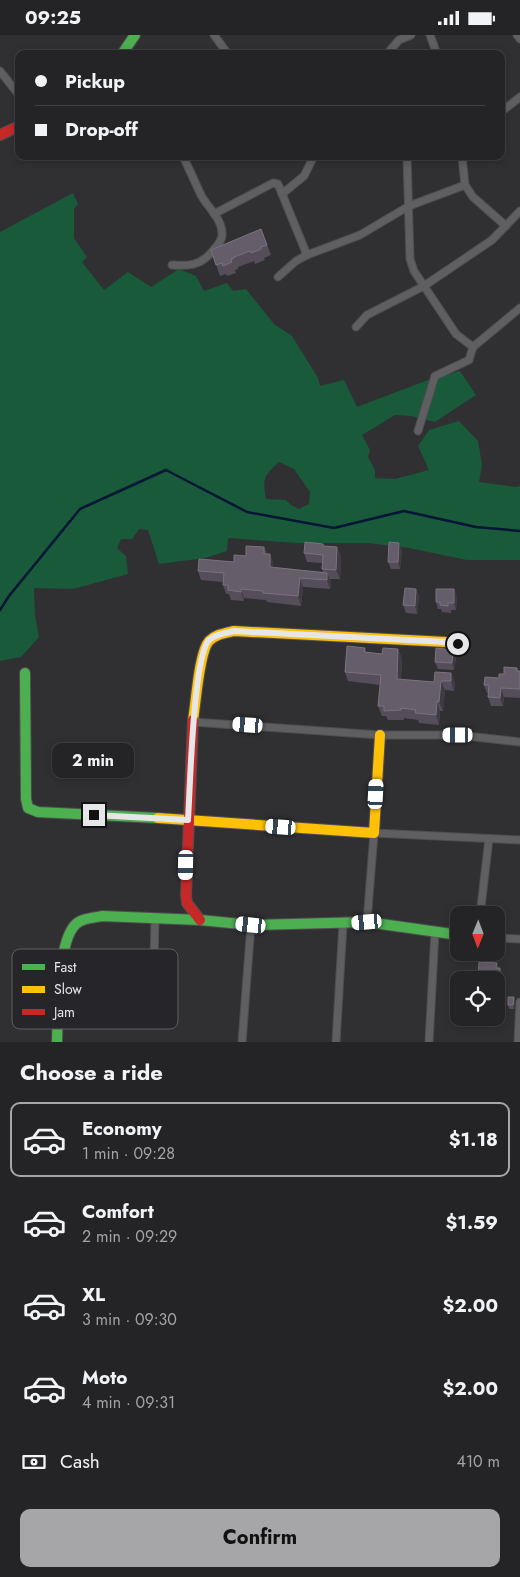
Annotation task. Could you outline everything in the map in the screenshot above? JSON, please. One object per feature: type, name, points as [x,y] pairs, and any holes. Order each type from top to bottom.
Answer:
[{"type":"street","points":[[125,50],[135,35]]},
{"type":"street","points":[[214,35],[225,50]]},
{"type":"street","points":[[390,50],[399,40],[411,35]]},
{"type":"street","points":[[430,35],[436,50]]},
{"type":"street","points":[[517,35],[520,39]]},
{"type":"street","points":[[0,71],[15,90]]},
{"type":"street","points":[[505,109],[520,97]]},
{"type":"street","points":[[0,135],[15,127]]},
{"type":"street","points":[[172,265],[187,266],[204,260],[219,243],[222,236],[220,224],[202,196],[185,160]]},
{"type":"street","points":[[282,194],[304,176],[312,160]]},
{"type":"street","points":[[407,160],[410,259],[414,271],[456,334],[474,347]]},
{"type":"street","points":[[462,160],[465,185],[473,197],[506,226]]},
{"type":"street","points":[[214,214],[273,183],[278,184],[307,255]]},
{"type":"street","points":[[278,277],[296,261],[307,255],[360,235],[409,206],[465,185]]},
{"type":"street","points":[[356,327],[367,315],[424,287],[492,240],[520,211]]},
{"type":"street","points":[[418,431],[435,376],[469,360],[474,347],[520,308]]},
{"type":"street","points":[[200,919],[187,903],[188,820],[193,721],[203,653],[209,641],[219,634],[234,631],[458,644]]},
{"type":"street","points":[[24,673],[26,799],[28,808],[38,812],[520,840]]},
{"type":"street","points":[[193,721],[380,735],[458,735],[520,742]]},
{"type":"street","points":[[367,922],[380,735]]},
{"type":"street","points":[[481,906],[489,839]]},
{"type":"street","points":[[65,949],[68,935],[77,923],[102,916],[200,919],[251,925],[367,922],[450,934]]},
{"type":"street","points":[[154,949],[155,918]]},
{"type":"street","points":[[336,1042],[343,924]]},
{"type":"street","points":[[242,1042],[251,925]]},
{"type":"street","points":[[429,1042],[435,932]]},
{"type":"street","points":[[505,938],[520,939]]},
{"type":"street","points":[[518,1042],[520,1002]]},
{"type":"street","points":[[57,1042],[58,1029]]},
{"type":"green space","points":[[73,193],[78,204],[74,209],[74,238],[87,257],[82,262],[104,290],[128,272],[151,287],[179,269],[196,276],[204,291],[227,283],[233,291],[246,289],[274,324],[292,336],[318,378],[320,386],[344,380],[357,407],[428,380],[460,371],[476,395],[435,422],[411,416],[395,415],[362,435],[370,450],[368,457],[375,470],[375,478],[395,479],[429,470],[418,446],[429,430],[459,421],[478,441],[482,465],[479,482],[520,486],[520,560],[467,560],[409,548],[369,543],[297,543],[228,538],[227,551],[205,558],[159,564],[148,530],[139,529],[132,539],[121,539],[117,548],[126,556],[128,574],[73,589],[34,588],[35,616],[39,637],[21,657],[0,661],[0,232]],"holes":[[[279,462],[294,469],[310,492],[309,504],[299,509],[286,500],[266,499],[264,482],[267,474]]]},
{"type":"building","points":[[261,229],[267,245],[251,253],[250,251],[234,257],[231,259],[232,262],[223,266],[222,263],[216,265],[211,250]]},
{"type":"building","points":[[305,542],[337,547],[336,570],[322,569],[323,555],[304,553]]},
{"type":"building","points":[[389,542],[399,543],[398,562],[388,562]]},
{"type":"building","points":[[246,546],[264,547],[264,554],[270,554],[270,567],[327,573],[327,580],[300,578],[298,596],[241,589],[241,592],[228,590],[228,585],[223,585],[224,573],[198,571],[199,559],[234,562],[234,555],[246,556]]},
{"type":"building","points":[[405,588],[416,589],[415,606],[403,605]]},
{"type":"building","points":[[436,589],[454,589],[454,603],[448,603],[448,606],[440,605],[440,602],[436,602]]},
{"type":"building","points":[[347,646],[365,648],[364,652],[382,654],[383,648],[398,649],[397,679],[434,682],[435,672],[451,673],[451,681],[441,681],[436,715],[415,713],[416,710],[401,708],[401,710],[384,711],[384,706],[378,706],[381,675],[345,672]]},
{"type":"building","points":[[436,648],[453,650],[452,663],[435,662]]},
{"type":"building","points":[[504,667],[517,668],[517,671],[520,671],[520,689],[501,688],[500,698],[488,697],[489,685],[484,685],[485,677],[499,678],[499,674],[504,674]]},
{"type":"building","points":[[479,962],[497,963],[496,968],[500,968],[500,971],[478,971]]},
{"type":"building","points":[[508,997],[514,997],[513,1005],[508,1005]]},
{"type":"waterway","points":[[0,610],[9,596],[80,509],[166,470],[247,512],[334,528],[404,511],[476,527],[520,531]]},
{"type":"traffic: fast","points":[[125,50],[135,35]]},
{"type":"traffic: fast","points":[[25,673],[26,799],[28,808],[38,812],[158,818]]},
{"type":"traffic: fast","points":[[64,949],[70,933],[76,924],[85,919],[102,916],[200,920],[251,925],[367,922],[450,934]]},
{"type":"traffic: fast","points":[[57,1029],[57,1042]]},
{"type":"traffic: slow","points":[[193,720],[200,666],[206,647],[209,641],[224,633],[234,631],[458,644]]},
{"type":"traffic: slow","points":[[158,818],[374,833],[380,735]]},
{"type":"traffic: jam","points":[[0,135],[15,128]]},
{"type":"traffic: jam","points":[[193,720],[186,895],[187,903],[200,920]]},
{"type":"route","points":[[94,815],[188,820],[193,721],[203,653],[209,641],[219,634],[234,631],[458,644]]}]
